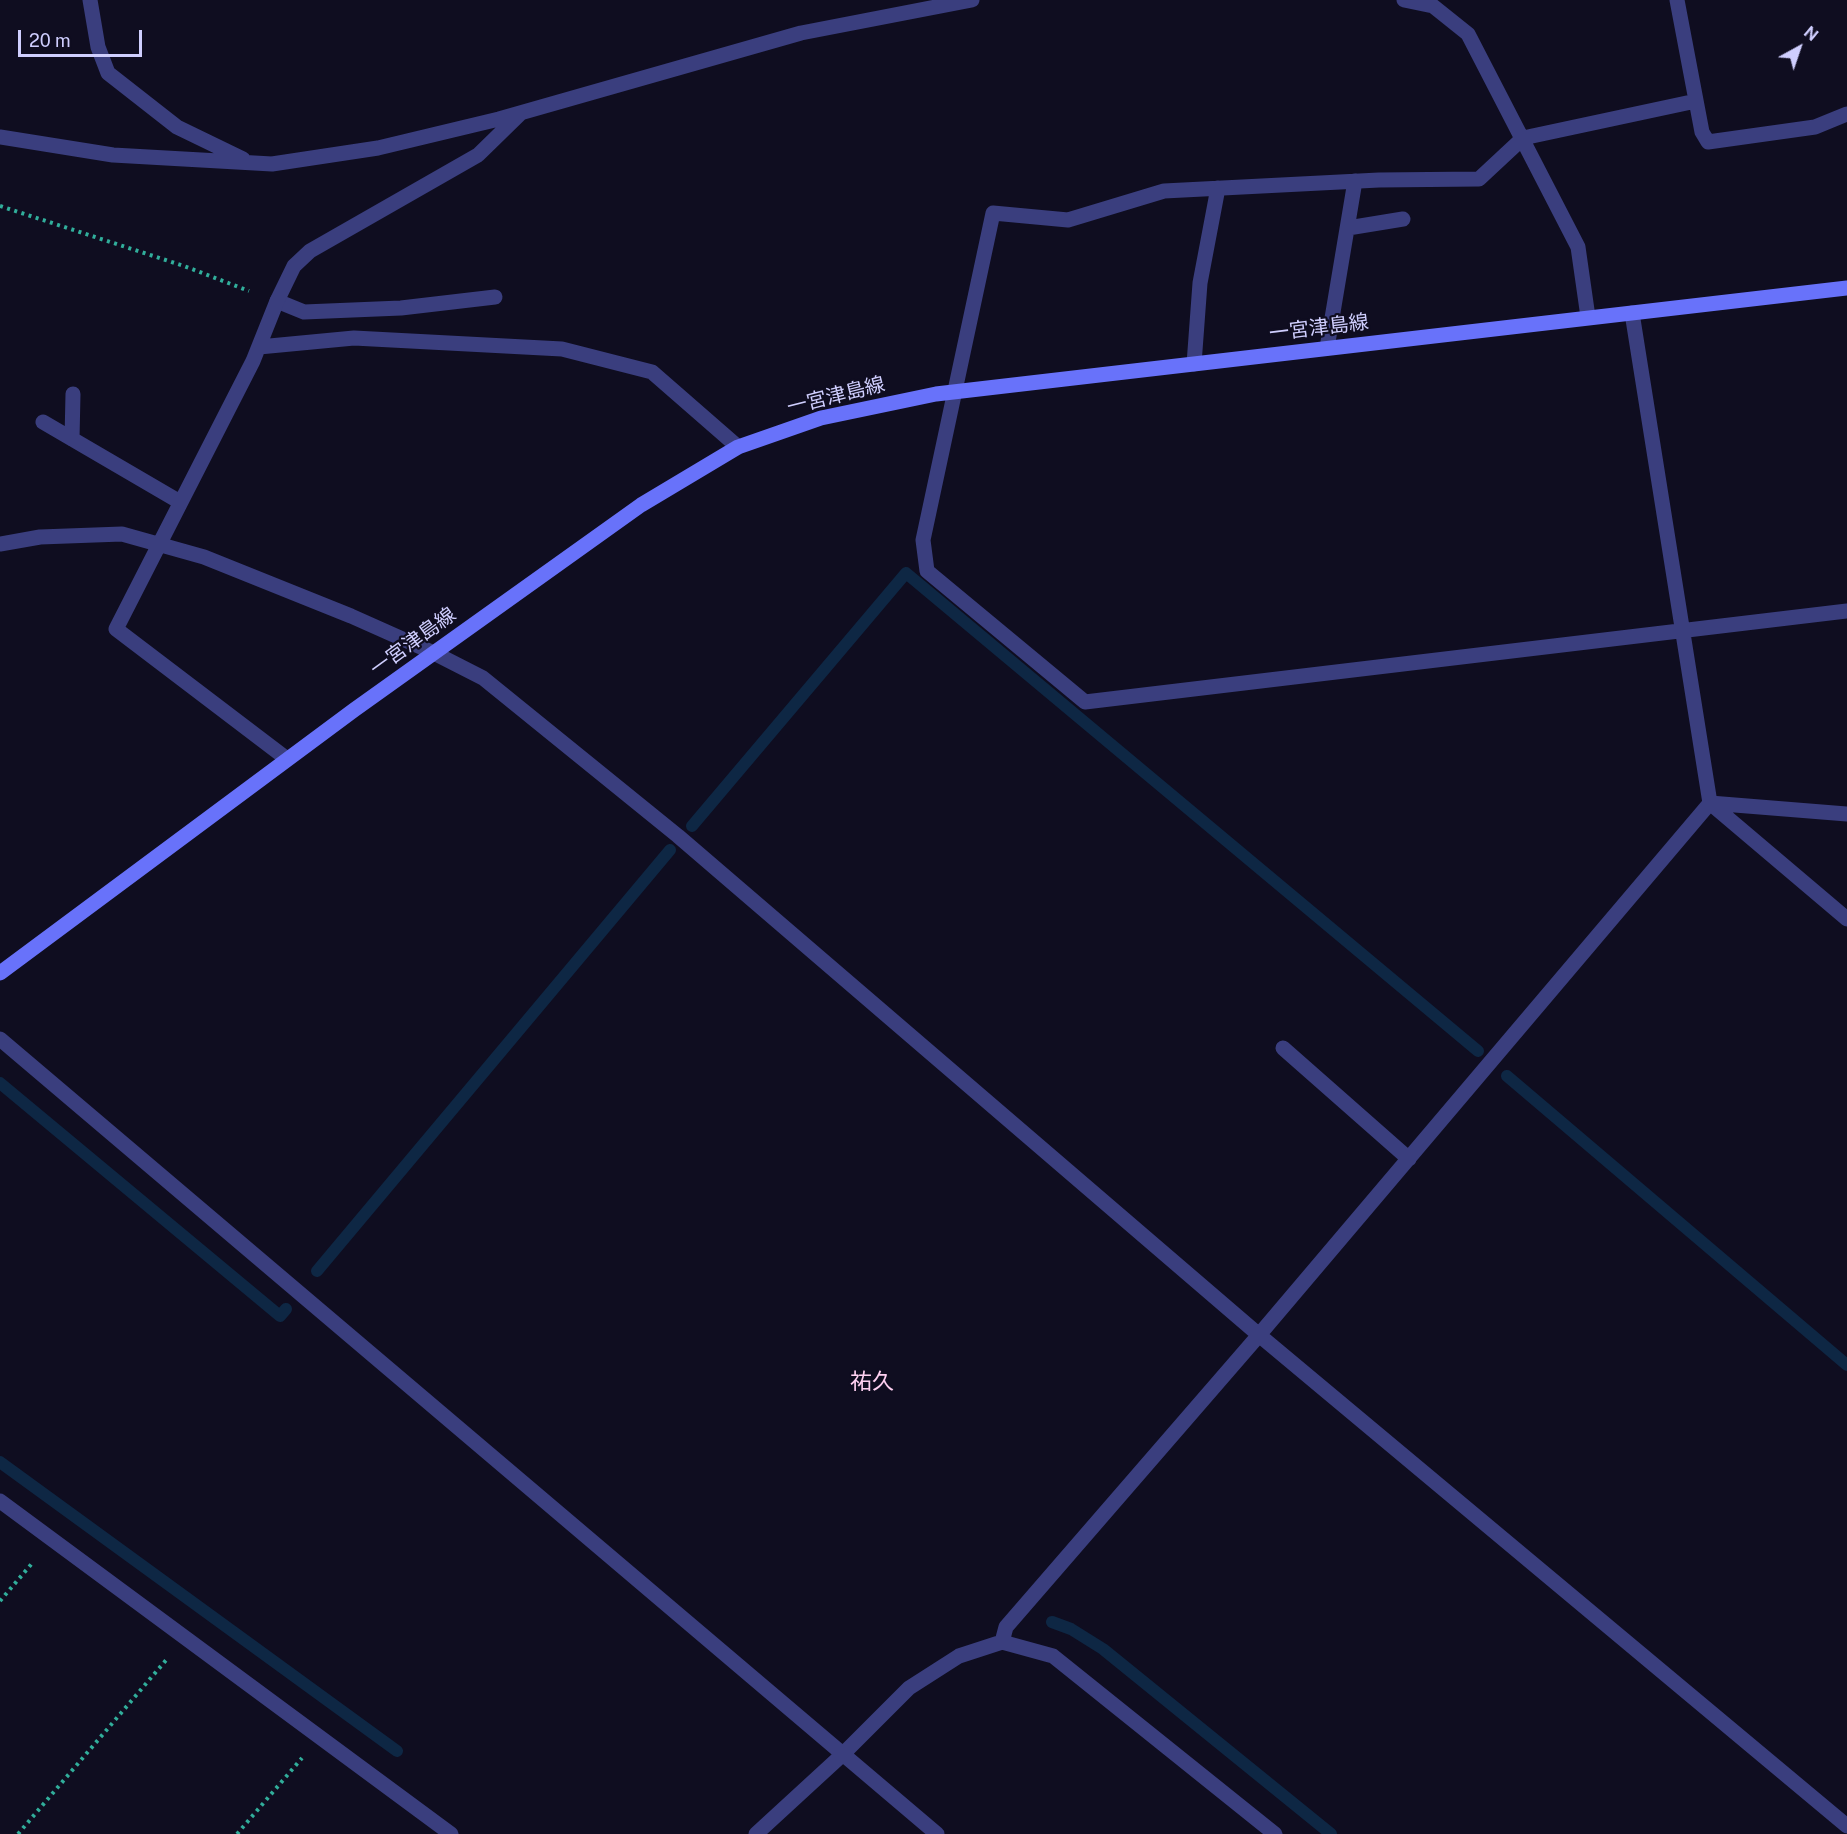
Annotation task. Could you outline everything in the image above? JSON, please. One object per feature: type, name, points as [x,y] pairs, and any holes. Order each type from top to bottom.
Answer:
[{"type":"main road","name":"一宮津島線","points":[[0,973],[287,759],[641,505],[738,447],[821,418],[936,394],[1847,288]]},
{"type":"street","points":[[90,0],[98,47],[108,73],[177,127],[251,163]]},
{"type":"street","points":[[0,137],[113,155],[272,164],[378,148],[477,125],[801,33],[972,0]]},
{"type":"street","points":[[1404,0],[1433,6],[1468,34],[1578,247],[1588,317]]},
{"type":"street","points":[[1677,0],[1702,132],[1708,142],[1815,127],[1847,114]]},
{"type":"street","points":[[1696,101],[1523,138],[1479,179],[1355,181],[1164,191],[1068,220],[993,213],[923,540],[927,571],[1085,702],[1847,611]]},
{"type":"street","points":[[287,759],[116,629],[259,347],[294,266],[310,251],[478,155],[522,112]]},
{"type":"street","points":[[0,130],[20,140]]},
{"type":"street","points":[[1327,348],[1355,181]]},
{"type":"street","points":[[1194,364],[1200,283],[1218,188]]},
{"type":"street","points":[[1348,228],[1403,219]]},
{"type":"street","points":[[277,301],[304,312],[401,308],[495,297]]},
{"type":"street","points":[[1632,313],[1710,803],[1847,919]]},
{"type":"street","points":[[259,347],[354,338],[562,349],[652,372],[738,447]]},
{"type":"street","points":[[72,439],[74,394]]},
{"type":"street","points":[[44,422],[180,502]]},
{"type":"street","points":[[0,544],[40,537],[122,534],[159,544],[204,557],[351,616],[483,678],[678,836],[1259,1335],[1847,1826]]},
{"type":"street","points":[[1710,803],[1847,814]]},
{"type":"street","points":[[1002,1642],[1006,1627],[1259,1335],[1710,803]]},
{"type":"street","points":[[0,1039],[937,1834]]},
{"type":"street","points":[[1283,1048],[1408,1159]]},
{"type":"street","points":[[0,1501],[451,1834]]},
{"type":"street","points":[[756,1834],[842,1755],[909,1688],[959,1656],[1002,1642],[1053,1656],[1275,1834]]},
{"type":"path","points":[[0,206],[184,266],[277,301]]},
{"type":"path","points":[[0,1601],[52,1540]]},
{"type":"path","points":[[18,1834],[185,1638]]},
{"type":"path","points":[[237,1834],[320,1737]]},
{"type":"waterway","points":[[692,826],[906,573],[1478,1051]]},
{"type":"waterway","points":[[317,1271],[670,850]]},
{"type":"waterway","points":[[1507,1076],[1847,1365]]},
{"type":"waterway","points":[[0,1083],[280,1316],[286,1309]]},
{"type":"waterway","points":[[0,1462],[397,1751]]},
{"type":"waterway","points":[[1052,1622],[1071,1629],[1103,1649],[1331,1834]]},
{"type":"district","name":"祐久","points":[[872,1382]]}]
